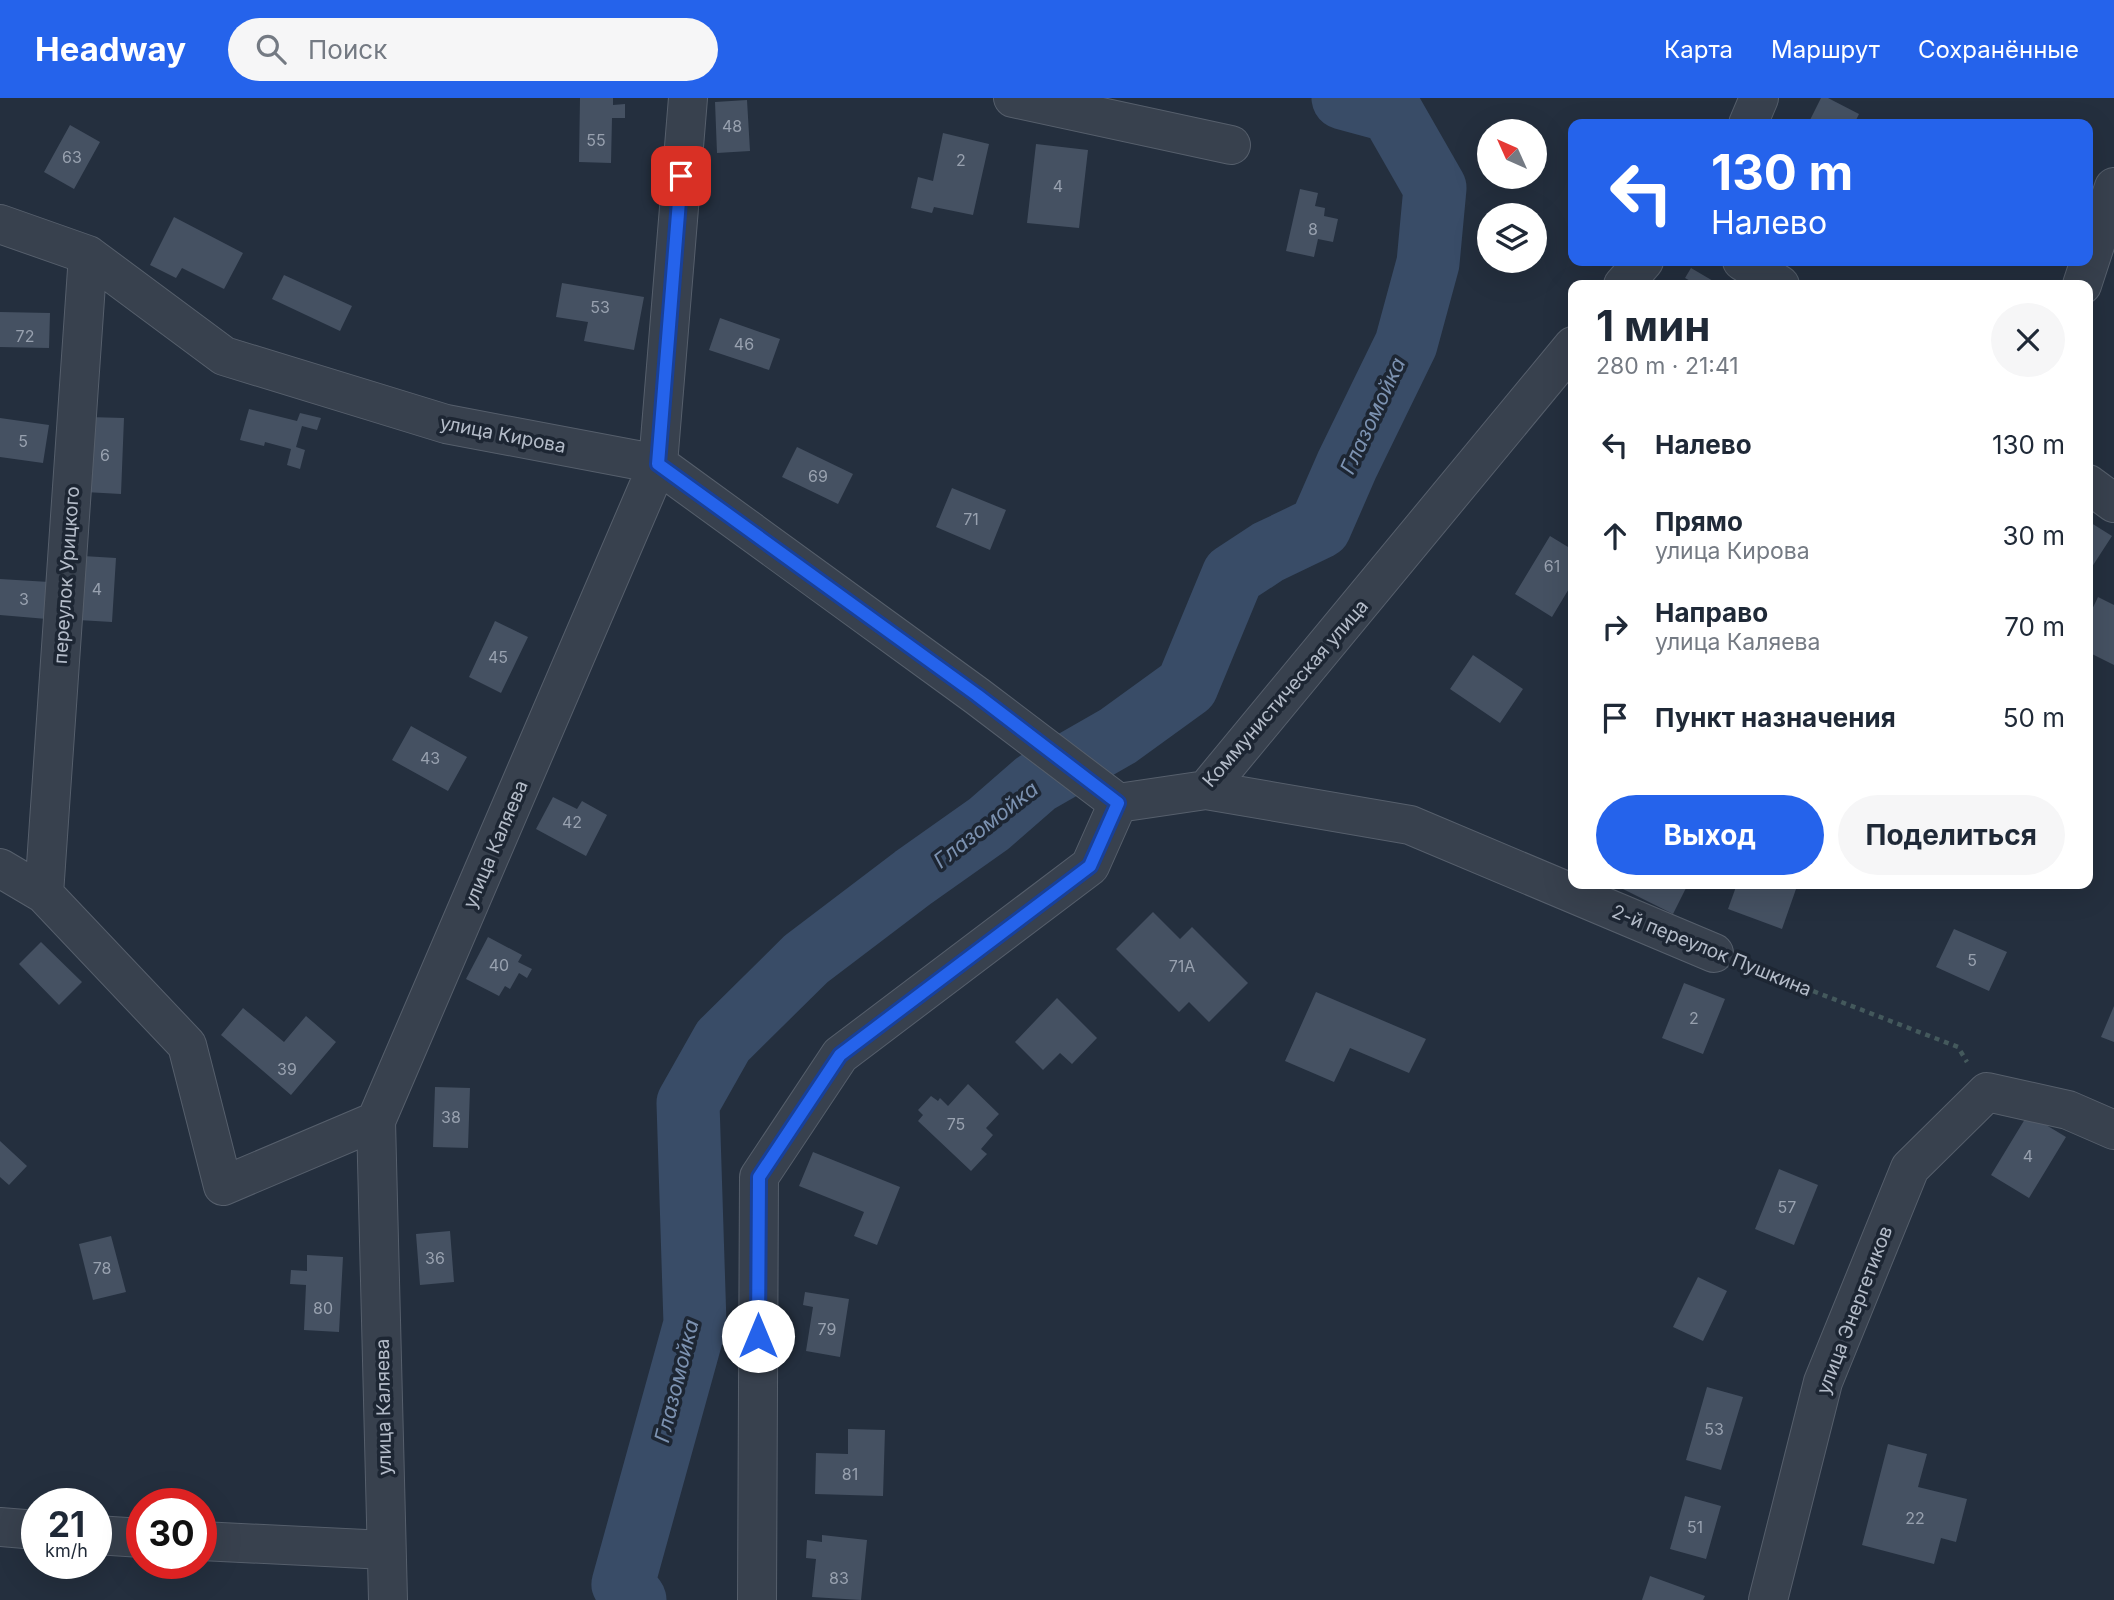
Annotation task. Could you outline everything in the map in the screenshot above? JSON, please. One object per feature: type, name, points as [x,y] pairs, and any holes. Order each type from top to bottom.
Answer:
[{"type":"street","name":"улица Каляева","points":[[388,1600],[376,1121],[658,464],[688,98]]},
{"type":"street","points":[[1013,98],[1231,145]]},
{"type":"street","points":[[1750,119],[1759,98]]},
{"type":"street","points":[[2093,251],[2114,187]]},
{"type":"street","name":"улица Кирова","points":[[0,224],[88,255],[224,356],[446,424],[658,464],[977,695],[1118,803]]},
{"type":"street","name":"переулок Урицкого","points":[[44,894],[88,255]]},
{"type":"street","points":[[1627,280],[1640,266]]},
{"type":"street","points":[[1750,266],[1772,280]]},
{"type":"street","name":"Коммунистическая улица","points":[[1118,803],[1206,790],[1568,352]]},
{"type":"street","points":[[2093,488],[2114,503]]},
{"type":"street","name":"2-й переулок Пушкина","points":[[1206,790],[1410,825],[1714,953]]},
{"type":"street","points":[[757,1600],[759,1177],[840,1055],[1090,866],[1118,803]]},
{"type":"street","points":[[0,868],[44,894],[187,1045],[223,1186],[376,1121]]},
{"type":"street","points":[[1987,1092],[2068,1110],[2114,1129]]},
{"type":"street","name":"улица Энергетиков","points":[[1768,1600],[1823,1382],[1910,1168],[1987,1092]]},
{"type":"street","points":[[0,1527],[21,1529]]},
{"type":"street","points":[[217,1542],[386,1550]]},
{"type":"path","name":"2-й переулок Пушкина","points":[[1714,953],[1958,1047],[1987,1092]]},
{"type":"building","points":[[580,98],[613,98],[613,105],[625,104],[625,118],[612,118],[611,163],[579,162]]},
{"type":"building","points":[[1821,98],[1828,98],[1859,114],[1856,119],[1810,119]]},
{"type":"building","points":[[747,100],[750,151],[717,153],[715,102]]},
{"type":"building","points":[[70,125],[100,142],[74,189],[44,172]]},
{"type":"building","points":[[943,133],[989,144],[973,215],[934,207],[932,213],[911,208],[918,177],[933,181]]},
{"type":"building","points":[[1036,144],[1088,150],[1079,228],[1027,223]]},
{"type":"building","points":[[1300,189],[1318,193],[1315,206],[1325,208],[1324,216],[1338,219],[1333,242],[1318,239],[1314,257],[1286,251]]},
{"type":"building","points":[[174,217],[243,253],[224,289],[182,268],[176,278],[150,265]]},
{"type":"building","points":[[1691,268],[1711,280],[1689,280],[1685,278]]},
{"type":"building","points":[[284,275],[352,306],[340,331],[272,299]]},
{"type":"building","points":[[562,283],[644,297],[634,350],[584,341],[588,322],[556,317]]},
{"type":"building","points":[[0,312],[50,313],[49,348],[0,347]]},
{"type":"building","points":[[720,318],[780,339],[769,370],[709,350]]},
{"type":"building","points":[[249,409],[297,421],[300,413],[321,418],[317,430],[302,426],[296,447],[305,450],[300,469],[287,465],[291,449],[265,442],[264,446],[240,440]]},
{"type":"building","points":[[88,417],[124,418],[121,494],[85,492]]},
{"type":"building","points":[[0,418],[49,425],[43,463],[0,457]]},
{"type":"building","points":[[797,447],[853,474],[838,504],[782,477]]},
{"type":"building","points":[[952,488],[1006,510],[990,550],[936,527]]},
{"type":"building","points":[[2093,524],[2112,536],[2093,565]]},
{"type":"building","points":[[1550,536],[1568,547],[1568,590],[1552,617],[1515,594]]},
{"type":"building","points":[[83,556],[116,558],[112,622],[78,620]]},
{"type":"building","points":[[0,579],[49,582],[47,619],[0,615]]},
{"type":"building","points":[[2098,597],[2114,605],[2114,665],[2093,654],[2093,608]]},
{"type":"building","points":[[495,621],[528,637],[501,693],[469,677]]},
{"type":"building","points":[[1473,655],[1523,689],[1500,723],[1450,689]]},
{"type":"building","points":[[411,726],[467,757],[448,791],[392,760]]},
{"type":"building","points":[[553,797],[577,809],[582,801],[607,815],[586,856],[536,829]]},
{"type":"building","points":[[1623,889],[1686,889],[1673,914]]},
{"type":"building","points":[[1735,889],[1796,889],[1782,929],[1728,909]]},
{"type":"building","points":[[1153,912],[1180,939],[1192,927],[1248,983],[1209,1022],[1189,1002],[1179,1012],[1116,949]]},
{"type":"building","points":[[1954,929],[2007,952],[1989,991],[1936,967]]},
{"type":"building","points":[[488,937],[522,955],[518,962],[532,969],[527,978],[519,973],[510,989],[505,986],[499,996],[466,979]]},
{"type":"building","points":[[41,942],[82,982],[59,1005],[19,964]]},
{"type":"building","points":[[1684,983],[1725,999],[1703,1054],[1662,1038]]},
{"type":"building","points":[[1316,992],[1426,1039],[1409,1073],[1350,1048],[1334,1082],[1285,1061]]},
{"type":"building","points":[[1057,998],[1097,1038],[1072,1064],[1060,1053],[1043,1070],[1015,1042]]},
{"type":"building","points":[[2114,1006],[2114,1042],[2101,1037]]},
{"type":"building","points":[[243,1008],[284,1042],[306,1016],[336,1042],[291,1095],[221,1035]]},
{"type":"building","points":[[968,1084],[999,1114],[986,1128],[993,1135],[981,1149],[987,1154],[971,1171],[918,1121],[923,1115],[918,1110],[931,1096],[938,1101],[940,1098],[948,1106]]},
{"type":"building","points":[[435,1087],[470,1088],[468,1148],[433,1147]]},
{"type":"building","points":[[2028,1114],[2066,1137],[2029,1198],[1991,1175]]},
{"type":"building","points":[[0,1141],[27,1166],[9,1185],[0,1177]]},
{"type":"building","points":[[813,1152],[900,1187],[877,1245],[854,1236],[864,1212],[799,1186]]},
{"type":"building","points":[[1779,1169],[1818,1185],[1794,1245],[1755,1229]]},
{"type":"building","points":[[450,1231],[454,1282],[420,1285],[416,1234]]},
{"type":"building","points":[[111,1236],[126,1292],[93,1300],[79,1244]]},
{"type":"building","points":[[307,1255],[343,1257],[339,1332],[304,1330],[306,1285],[290,1284],[291,1270],[307,1271]]},
{"type":"building","points":[[1698,1277],[1727,1291],[1703,1341],[1673,1327]]},
{"type":"building","points":[[805,1292],[849,1299],[840,1357],[806,1351],[813,1307],[803,1305]]},
{"type":"building","points":[[1707,1387],[1743,1397],[1721,1470],[1686,1460]]},
{"type":"building","points":[[848,1429],[885,1430],[883,1496],[815,1494],[816,1453],[848,1454]]},
{"type":"building","points":[[1888,1444],[1927,1454],[1918,1487],[1967,1499],[1956,1542],[1941,1538],[1934,1564],[1862,1545]]},
{"type":"building","points":[[1685,1496],[1721,1506],[1706,1559],[1670,1549]]},
{"type":"building","points":[[822,1535],[867,1540],[861,1600],[812,1597],[816,1559],[806,1558],[807,1540],[822,1542]]},
{"type":"building","points":[[1650,1576],[1705,1596],[1703,1600],[1642,1600]]},
{"type":"waterway","name":"Глазомойка","points":[[635,1600],[623,1584],[695,1324],[688,1103],[723,1041],[806,959],[989,824],[1036,783],[1118,736],[1187,686],[1233,575],[1268,552],[1320,527],[1406,344],[1428,263],[1435,188],[1391,111],[1343,98]]},
{"type":"route","points":[[681,176],[658,464],[977,695],[1118,803],[1090,866],[840,1055],[759,1177],[758,1336]]}]
